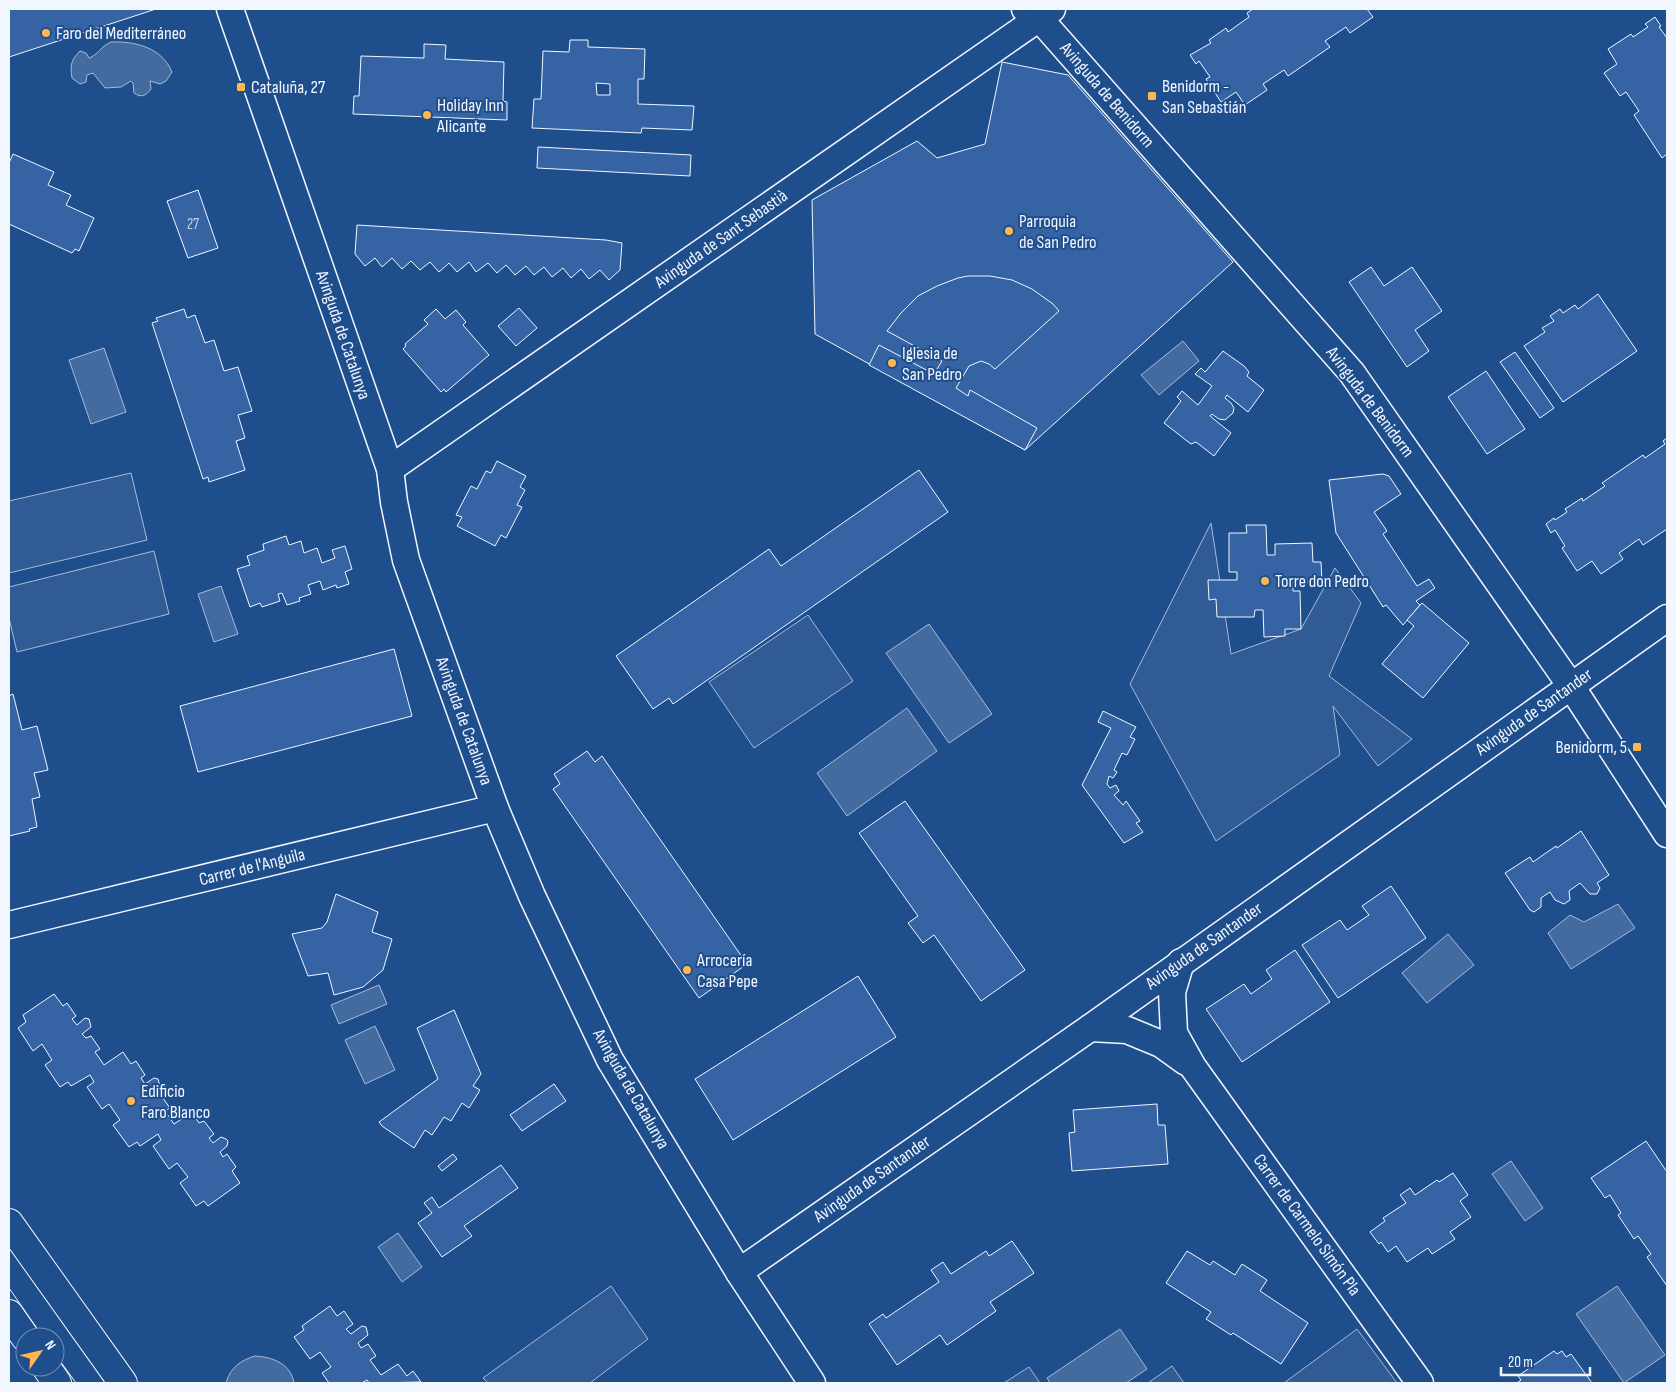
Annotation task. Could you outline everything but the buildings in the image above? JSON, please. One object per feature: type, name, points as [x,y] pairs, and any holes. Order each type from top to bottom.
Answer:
[{"type":"street","name":"Avinguda de Catalunya","points":[[230,9],[390,469],[394,502],[406,560],[495,808],[532,896],[610,1060],[739,1272],[812,1383]]},
{"type":"street","name":"Avinguda de Sant Sebastià","points":[[390,469],[1039,12]]},
{"type":"street","name":"Avinguda de Benidorm","points":[[1039,12],[1352,373],[1571,686],[1667,834]]},
{"type":"street","name":"Avinguda de Santander","points":[[739,1272],[1090,1028],[1667,618]]},
{"type":"street","name":"Carrer de l'Anguila","points":[[9,925],[495,808]]},
{"type":"street","name":"Carrer de Carmelo Simón Pla","points":[[1181,962],[1172,992],[1174,1032],[1193,1067],[1420,1383]]},
{"type":"street","name":"Carrer de Carmelo Simón Pla","points":[[1090,1028],[1127,1030],[1161,1044],[1193,1067]]},
{"type":"street","points":[[9,1223],[124,1383]]},
{"type":"street","points":[[9,1314],[18,1327]]},
{"type":"shaded area","points":[[111,42],[130,43],[147,48],[162,57],[172,72],[166,81],[160,84],[150,81],[151,89],[141,96],[134,93],[131,81],[121,87],[105,88],[93,73],[87,75],[86,82],[80,84],[72,78],[72,63],[80,51],[86,53],[89,58]]},
{"type":"shaded area","points":[[1183,341],[1199,361],[1159,395],[1141,375]]},
{"type":"shaded area","points":[[104,348],[126,412],[91,424],[69,360]]},
{"type":"shaded area","points":[[131,473],[147,540],[9,573],[9,501]]},
{"type":"shaded area","points":[[1211,523],[1231,654],[1301,629],[1335,568],[1361,603],[1329,676],[1412,739],[1378,766],[1333,706],[1340,755],[1216,841],[1130,684]]},
{"type":"shaded area","points":[[154,551],[169,614],[17,652],[9,618],[9,587]]},
{"type":"shaded area","points":[[221,586],[238,634],[214,642],[198,594]]},
{"type":"shaded area","points":[[808,615],[853,681],[754,748],[709,682]]},
{"type":"shaded area","points":[[929,624],[992,714],[949,743],[886,653]]},
{"type":"shaded area","points":[[907,708],[937,751],[847,816],[817,773]]},
{"type":"shaded area","points":[[1618,904],[1635,928],[1571,969],[1548,933],[1570,915],[1584,922]]},
{"type":"shaded area","points":[[1448,934],[1474,965],[1427,1003],[1402,973]]},
{"type":"shaded area","points":[[379,985],[387,1004],[339,1024],[331,1005]]},
{"type":"shaded area","points":[[375,1026],[395,1070],[365,1084],[345,1040]]},
{"type":"shaded area","points":[[1511,1161],[1543,1208],[1525,1221],[1492,1174]]},
{"type":"shaded area","points":[[398,1233],[422,1267],[402,1282],[378,1247]]},
{"type":"shaded area","points":[[611,1286],[648,1339],[590,1383],[488,1383],[483,1378]]},
{"type":"shaded area","points":[[1617,1286],[1665,1355],[1624,1383],[1576,1314]]},
{"type":"shaded area","points":[[1120,1329],[1147,1369],[1126,1383],[1050,1383],[1047,1378]]},
{"type":"shaded area","points":[[1357,1329],[1397,1383],[1284,1383]]},
{"type":"shaded area","points":[[255,1356],[274,1360],[285,1366],[292,1376],[294,1383],[226,1383],[230,1373],[237,1365]]},
{"type":"shaded area","points":[[1172,1366],[1184,1383],[1148,1383]]},
{"type":"shaded area","points":[[1029,1367],[1040,1383],[1004,1383]]},
{"type":"tram line","points":[[9,1288],[36,1327]]},
{"type":"tram line","points":[[65,1368],[76,1383]]},
{"type":"place","name":"Faro del Mediterráneo","points":[[46,33]]},
{"type":"place","name":"Cataluña, 27","points":[[241,87]]},
{"type":"place","name":"Benidorm - San Sebastián","points":[[1152,96]]},
{"type":"place","name":"Holiday Inn Alicante","points":[[427,115]]},
{"type":"place","name":"Parroquia de San Pedro","points":[[1009,231]]},
{"type":"place","name":"Iglesia de San Pedro","points":[[892,363]]},
{"type":"place","name":"Torre don Pedro","points":[[1265,581]]},
{"type":"place","name":"Benidorm, 5","points":[[1637,747]]},
{"type":"place","name":"Arrocería Casa Pepe","points":[[687,970]]},
{"type":"place","name":"Edificio Faro Blanco","points":[[131,1101]]}]
